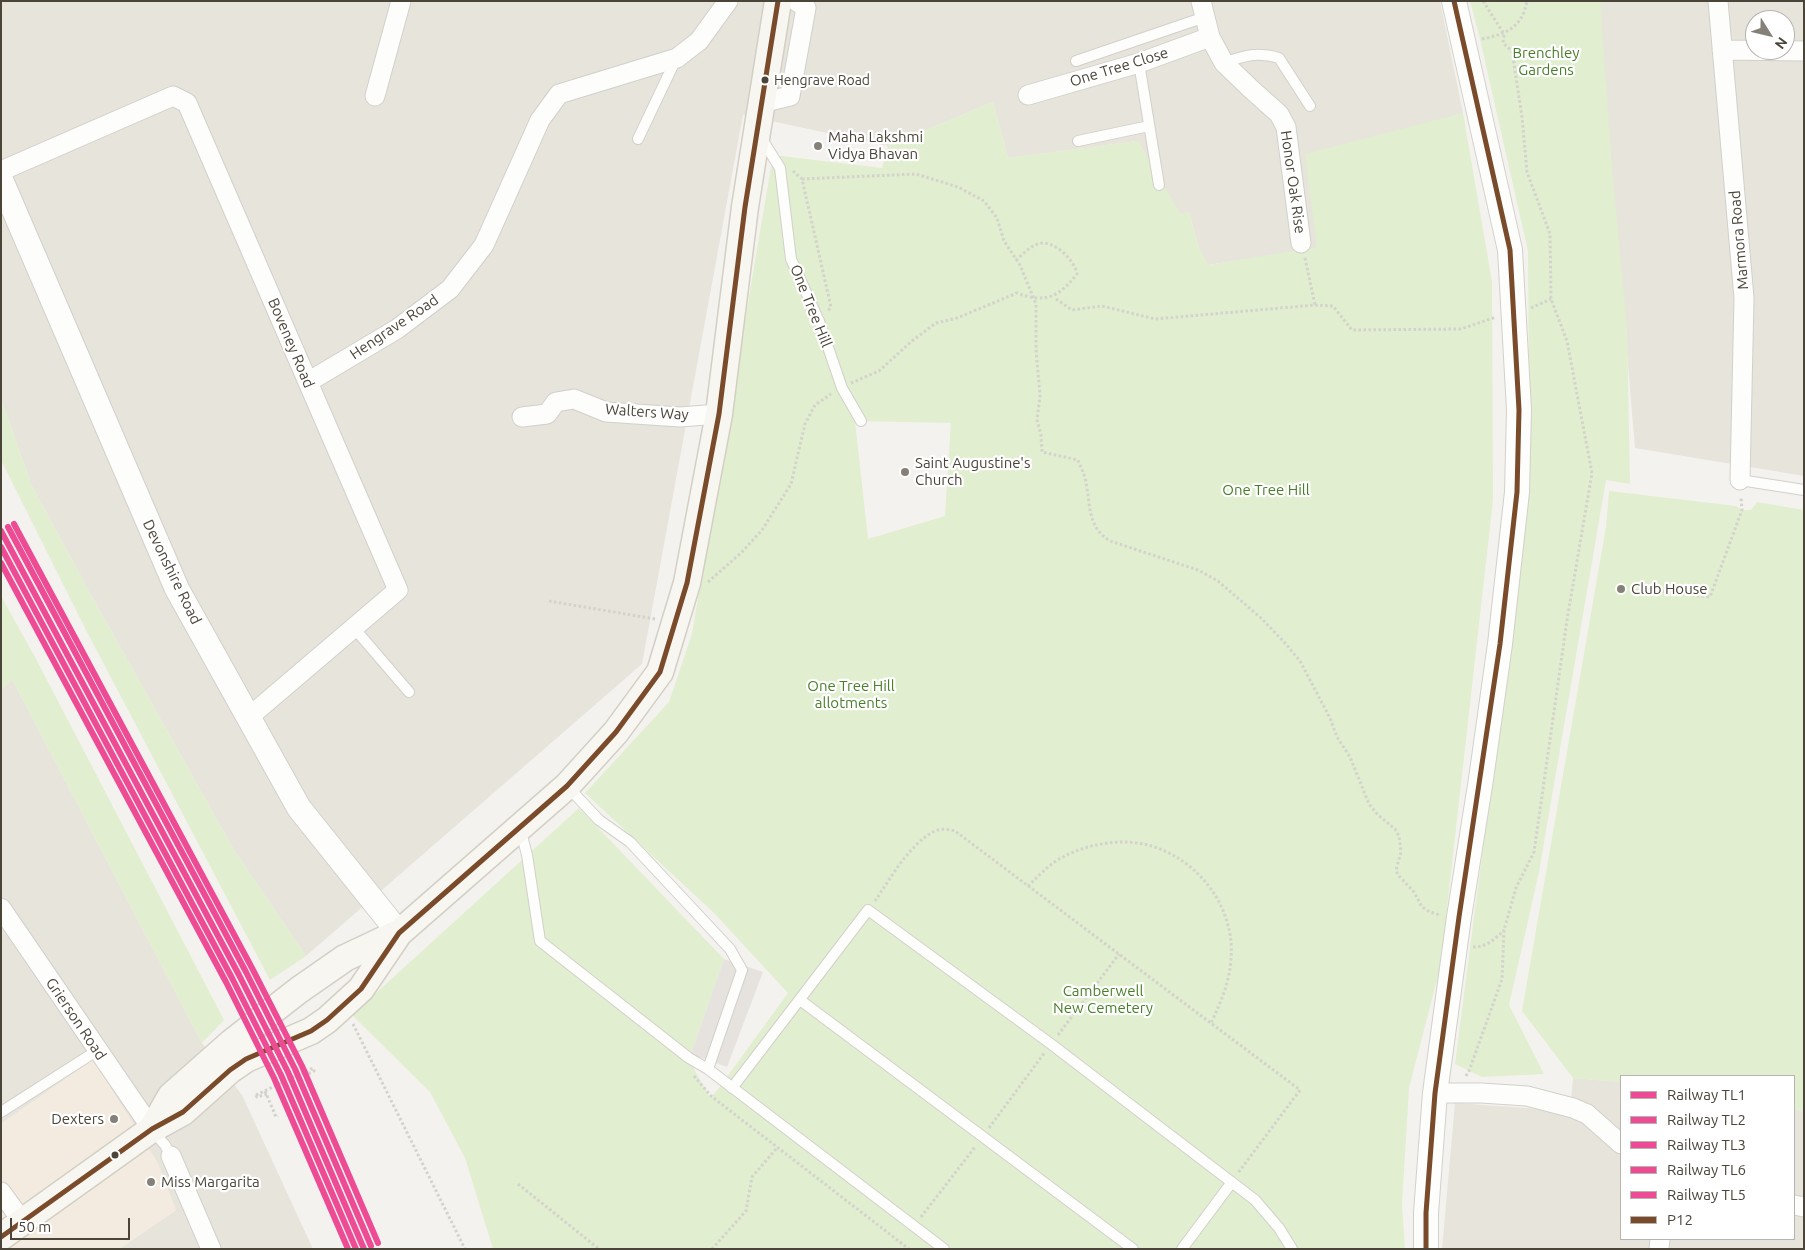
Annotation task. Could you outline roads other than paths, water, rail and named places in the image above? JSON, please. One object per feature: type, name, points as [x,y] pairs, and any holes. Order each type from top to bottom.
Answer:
[{"type":"main road","points":[[238,1051],[311,1031],[344,1005],[361,989],[399,933],[566,786],[616,732],[660,672],[686,583],[719,414],[756,130],[778,1]]},
{"type":"main road","points":[[1,1237],[152,1129],[171,1096],[238,1051],[299,990],[345,958],[399,933]]},
{"type":"street","points":[[375,96],[401,1]]},
{"type":"street","name":"Hengrave Road","points":[[308,382],[397,329],[450,289],[484,245],[540,120],[559,94],[677,58],[699,41],[728,1]]},
{"type":"street","points":[[761,103],[790,96],[806,8],[796,1]]},
{"type":"street","points":[[1426,1249],[1426,1213],[1444,1093],[1458,917],[1481,779],[1500,644],[1517,492],[1519,410],[1510,250],[1454,1]]},
{"type":"street","name":"Marmora Road","points":[[1718,1],[1744,298],[1740,480]]},
{"type":"street","name":"Honor Oak Rise","points":[[1203,9],[1210,37],[1224,62],[1279,114],[1286,127],[1301,243]]},
{"type":"street","name":"One Tree Close","points":[[1028,95],[1139,62],[1210,37]]},
{"type":"street","points":[[1722,50],[1804,51]]},
{"type":"street","name":"Boveney Road","points":[[1,171],[173,96],[187,103],[398,590],[249,717]]},
{"type":"street","name":"Devonshire Road","points":[[1,180],[177,588],[299,808],[399,933]]},
{"type":"street","name":"Walters Way","points":[[522,417],[547,414],[556,402],[574,399],[606,412],[680,417],[719,414]]},
{"type":"street","name":"Grierson Road","points":[[1,908],[152,1129]]},
{"type":"street","points":[[1444,1093],[1527,1096],[1573,1108],[1587,1114],[1620,1143]]},
{"type":"street","points":[[171,1156],[211,1249]]},
{"type":"street","points":[[1,1192],[23,1222]]},
{"type":"lane","points":[[1076,62],[1203,9]]},
{"type":"lane","points":[[1224,62],[1253,54],[1279,58],[1310,106]]},
{"type":"lane","points":[[638,139],[677,58]]},
{"type":"lane","points":[[1139,62],[1159,185]]},
{"type":"lane","points":[[1078,141],[1149,126]]},
{"type":"lane","name":"One Tree Hill","points":[[756,130],[780,168],[791,259],[819,321],[842,388],[861,421]]},
{"type":"lane","points":[[1740,480],[1804,490]]},
{"type":"lane","points":[[354,628],[409,692]]},
{"type":"lane","points":[[566,786],[599,820],[630,842],[730,948],[742,970],[708,1069]]},
{"type":"lane","points":[[519,827],[527,855],[540,941],[690,1058],[708,1069],[944,1249]]},
{"type":"lane","points":[[732,1088],[868,910],[1051,1044],[1255,1200],[1279,1228],[1292,1249]]},
{"type":"lane","points":[[800,1000],[1133,1249]]},
{"type":"lane","points":[[1,1112],[98,1050]]},
{"type":"lane","points":[[152,1129],[171,1156]]},
{"type":"lane","points":[[1182,1249],[1232,1182]]},
{"type":"rail line","name":"TL5","points":[[14,524],[252,968],[302,1066],[378,1243]]},
{"type":"rail line","name":"TL3","points":[[8,527],[246,972],[295,1069],[371,1246]]},
{"type":"rail line","name":"TL1","points":[[1,531],[239,975],[288,1072],[364,1249]]},
{"type":"rail line","name":"TL2","points":[[1,547],[232,978],[281,1075],[356,1249]]},
{"type":"rail line","name":"TL6","points":[[1,563],[226,982],[274,1078],[348,1249]]},
{"type":"place","name":"Hengrave Road","points":[[765,80]]},
{"type":"place","name":"Maha Lakshmi Vidya Bhavan","points":[[818,146]]},
{"type":"place","name":"Saint Augustine's Church","points":[[905,472]]},
{"type":"place","name":"Club House","points":[[1621,589]]},
{"type":"place","name":"Dexters","points":[[114,1119]]},
{"type":"place","name":"Miss Margarita","points":[[151,1182]]},
{"type":"park label","name":"Brenchley Gardens","points":[[1546,62]]},
{"type":"park label","name":"One Tree Hill allotments","points":[[851,694]]},
{"type":"park label","name":"Camberwell New Cemetery","points":[[1103,1000]]}]
